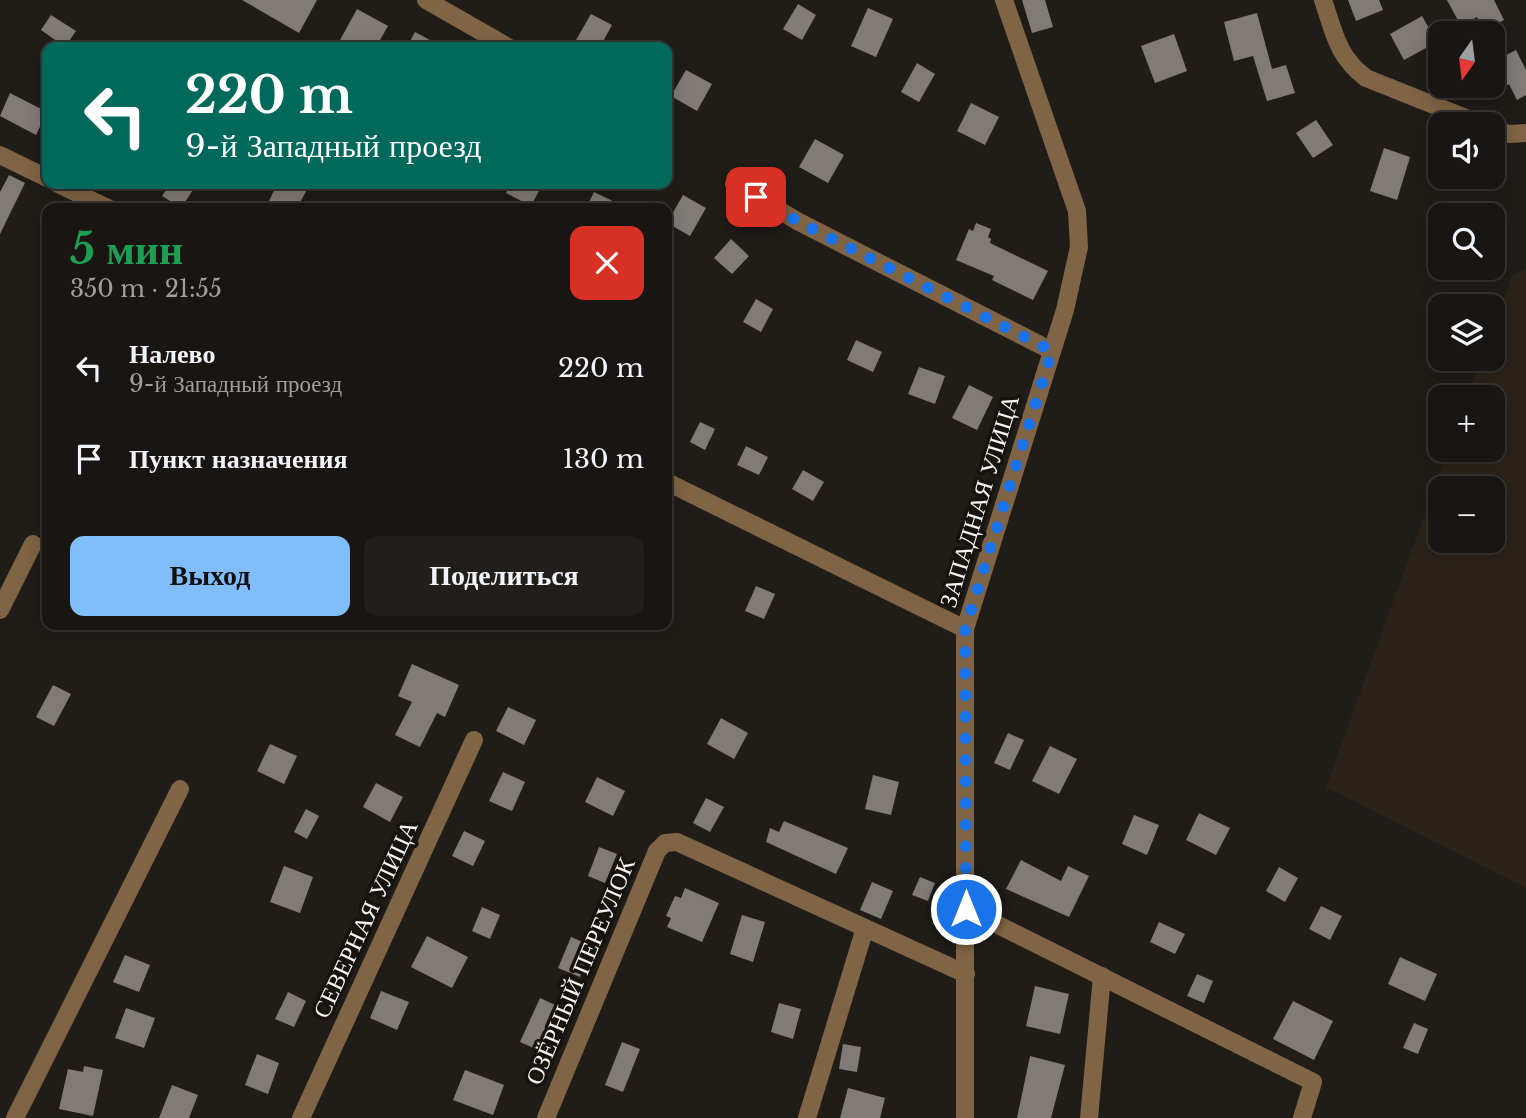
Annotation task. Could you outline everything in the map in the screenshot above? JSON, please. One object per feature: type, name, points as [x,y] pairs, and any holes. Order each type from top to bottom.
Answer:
[{"type":"street","points":[[426,0],[499,42]]},
{"type":"street","name":"ЗАПАДНАЯ УЛИЦА","points":[[965,1118],[965,629],[1065,310],[1079,247],[1077,211],[1004,0]]},
{"type":"street","points":[[1323,0],[1341,53],[1351,66],[1366,78],[1451,112]]},
{"type":"street","points":[[1505,133],[1526,133]]},
{"type":"street","points":[[0,155],[42,176]]},
{"type":"street","points":[[734,184],[799,222],[1052,351]]},
{"type":"street","points":[[68,189],[98,203]]},
{"type":"street","points":[[672,484],[965,629]]},
{"type":"street","points":[[0,610],[33,544]]},
{"type":"street","name":"СЕВЕРНАЯ УЛИЦА","points":[[301,1118],[474,740]]},
{"type":"street","points":[[15,1118],[180,789]]},
{"type":"street","name":"ОЗЁРНЫЙ ПЕРЕУЛОК","points":[[546,1118],[657,850],[665,843],[677,842],[865,928]]},
{"type":"street","points":[[966,909],[1313,1082],[1302,1118]]},
{"type":"street","points":[[807,1118],[865,928],[966,974]]},
{"type":"street","points":[[1089,1118],[1102,976]]},
{"type":"shaded area","points":[[1526,270],[1526,888],[1326,787],[1428,505],[1428,553],[1505,553],[1505,476],[1439,476],[1444,462],[1505,462],[1505,385],[1471,385],[1477,371],[1505,371],[1505,295],[1512,275]]},
{"type":"building","points":[[242,0],[317,0],[299,33]]},
{"type":"building","points":[[1022,0],[1045,0],[1053,27],[1032,33]]},
{"type":"building","points":[[1348,0],[1379,0],[1383,10],[1356,21]]},
{"type":"building","points":[[1447,0],[1494,0],[1504,20],[1479,21],[1477,17],[1470,21],[1458,21]]},
{"type":"building","points":[[798,4],[816,15],[802,40],[783,29]]},
{"type":"building","points":[[868,8],[893,19],[876,57],[851,46]]},
{"type":"building","points":[[357,9],[388,26],[379,42],[340,40]]},
{"type":"building","points":[[1257,13],[1272,69],[1286,65],[1295,93],[1267,101],[1253,56],[1234,61],[1224,22]]},
{"type":"building","points":[[591,14],[612,25],[603,42],[575,42]]},
{"type":"building","points":[[51,15],[76,31],[68,42],[58,42],[41,30]]},
{"type":"building","points":[[1422,16],[1428,26],[1428,47],[1404,60],[1390,34]]},
{"type":"building","points":[[415,32],[434,42],[410,42]]},
{"type":"building","points":[[1174,34],[1187,71],[1155,83],[1141,46]]},
{"type":"building","points":[[1516,50],[1526,70],[1526,95],[1517,100],[1509,84],[1505,86],[1505,56]]},
{"type":"building","points":[[917,63],[935,74],[919,102],[901,92]]},
{"type":"building","points":[[686,70],[712,84],[697,111],[672,94]]},
{"type":"building","points":[[10,93],[42,109],[42,122],[36,135],[0,116]]},
{"type":"building","points":[[971,103],[999,117],[985,145],[957,131]]},
{"type":"building","points":[[1316,120],[1333,145],[1313,158],[1296,133]]},
{"type":"building","points":[[815,139],[844,155],[828,183],[799,167]]},
{"type":"building","points":[[1384,148],[1410,157],[1397,200],[1370,191]]},
{"type":"building","points":[[9,175],[25,183],[0,234],[0,192]]},
{"type":"building","points":[[167,189],[194,189],[184,203],[173,203],[162,196]]},
{"type":"building","points":[[275,189],[307,189],[300,203],[269,201]]},
{"type":"building","points":[[508,189],[540,189],[533,203],[525,203],[506,193]]},
{"type":"building","points":[[594,192],[617,203],[588,203]]},
{"type":"building","points":[[683,195],[706,208],[690,236],[672,226],[672,214]]},
{"type":"building","points":[[976,223],[991,229],[988,237],[991,239],[990,243],[1048,271],[1033,300],[992,280],[994,276],[956,260],[969,229],[973,231]]},
{"type":"building","points":[[731,239],[749,256],[732,274],[714,258]]},
{"type":"building","points":[[756,299],[773,309],[761,332],[743,322]]},
{"type":"building","points":[[856,340],[882,352],[873,372],[847,360]]},
{"type":"building","points":[[919,367],[945,376],[935,404],[908,394]]},
{"type":"building","points":[[969,385],[993,397],[977,430],[952,418]]},
{"type":"building","points":[[700,422],[715,429],[705,450],[690,442]]},
{"type":"building","points":[[746,446],[768,457],[759,475],[737,465]]},
{"type":"building","points":[[803,470],[824,482],[813,501],[792,489]]},
{"type":"building","points":[[756,586],[775,594],[764,619],[745,611]]},
{"type":"building","points":[[412,664],[459,685],[445,717],[437,713],[420,747],[395,735],[412,702],[398,696]]},
{"type":"building","points":[[53,685],[71,694],[54,726],[36,717]]},
{"type":"building","points":[[508,707],[536,720],[524,745],[496,731]]},
{"type":"building","points":[[721,718],[748,733],[734,759],[707,744]]},
{"type":"building","points":[[1008,733],[1024,740],[1010,770],[994,763]]},
{"type":"building","points":[[270,744],[297,756],[284,784],[257,771]]},
{"type":"building","points":[[1050,746],[1077,759],[1059,794],[1032,781]]},
{"type":"building","points":[[503,772],[525,782],[512,811],[489,801]]},
{"type":"building","points":[[873,775],[899,782],[891,815],[865,809]]},
{"type":"building","points":[[597,777],[625,791],[613,816],[585,802]]},
{"type":"building","points":[[376,783],[403,797],[390,822],[363,807]]},
{"type":"building","points":[[706,798],[724,807],[710,832],[693,823]]},
{"type":"building","points":[[306,809],[319,816],[307,839],[294,832]]},
{"type":"building","points":[[1199,813],[1230,828],[1216,855],[1186,840]]},
{"type":"building","points":[[1134,815],[1159,825],[1147,855],[1122,844]]},
{"type":"building","points":[[784,821],[848,848],[836,874],[766,842],[770,828],[779,832]]},
{"type":"building","points":[[464,831],[485,841],[473,866],[452,856]]},
{"type":"building","points":[[599,847],[617,854],[605,883],[588,876]]},
{"type":"building","points":[[1021,860],[1061,881],[1068,866],[1089,876],[1069,917],[1006,889]]},
{"type":"building","points":[[284,866],[313,877],[300,913],[270,902]]},
{"type":"building","points":[[1279,867],[1298,878],[1285,902],[1266,891]]},
{"type":"building","points":[[920,877],[935,883],[928,901],[912,895]]},
{"type":"building","points":[[872,882],[893,891],[881,919],[860,910]]},
{"type":"building","points":[[685,888],[719,903],[702,942],[667,927],[671,918],[666,916],[675,896],[681,898]]},
{"type":"building","points":[[1321,906],[1342,916],[1330,940],[1309,929]]},
{"type":"building","points":[[482,907],[500,915],[490,939],[472,931]]},
{"type":"building","points":[[742,915],[765,922],[753,962],[730,954]]},
{"type":"building","points":[[1159,922],[1185,934],[1175,954],[1150,942]]},
{"type":"building","points":[[427,936],[468,957],[452,988],[411,967]]},
{"type":"building","points":[[571,937],[592,946],[580,977],[558,968]]},
{"type":"building","points":[[125,955],[150,965],[139,992],[113,982]]},
{"type":"building","points":[[1400,957],[1437,974],[1425,1001],[1388,984]]},
{"type":"building","points":[[1197,974],[1213,981],[1204,1003],[1187,996]]},
{"type":"building","points":[[1035,986],[1069,994],[1060,1034],[1026,1026]]},
{"type":"building","points":[[381,991],[409,1002],[397,1030],[370,1018]]},
{"type":"building","points":[[288,992],[306,1001],[294,1027],[275,1019]]},
{"type":"building","points":[[540,998],[566,1010],[547,1054],[520,1042]]},
{"type":"building","points":[[1293,1001],[1333,1021],[1314,1060],[1273,1039]]},
{"type":"building","points":[[779,1003],[801,1009],[793,1039],[771,1032]]},
{"type":"building","points":[[126,1008],[155,1018],[144,1048],[115,1038]]},
{"type":"building","points":[[1414,1023],[1428,1029],[1418,1054],[1403,1048]]},
{"type":"building","points":[[622,1042],[640,1049],[623,1092],[605,1085]]},
{"type":"building","points":[[843,1044],[861,1047],[857,1072],[839,1069]]},
{"type":"building","points":[[257,1054],[279,1063],[268,1094],[245,1085]]},
{"type":"building","points":[[1030,1056],[1065,1065],[1051,1118],[1017,1118]]},
{"type":"building","points":[[84,1066],[103,1070],[93,1116],[59,1109],[68,1069],[83,1072]]},
{"type":"building","points":[[465,1070],[504,1085],[493,1115],[453,1100]]},
{"type":"building","points":[[172,1085],[198,1095],[189,1118],[159,1118]]},
{"type":"building","points":[[848,1088],[885,1098],[880,1118],[840,1118]]},
{"type":"route","points":[[756,197],[799,222],[1052,351],[965,629],[966,909]]}]
